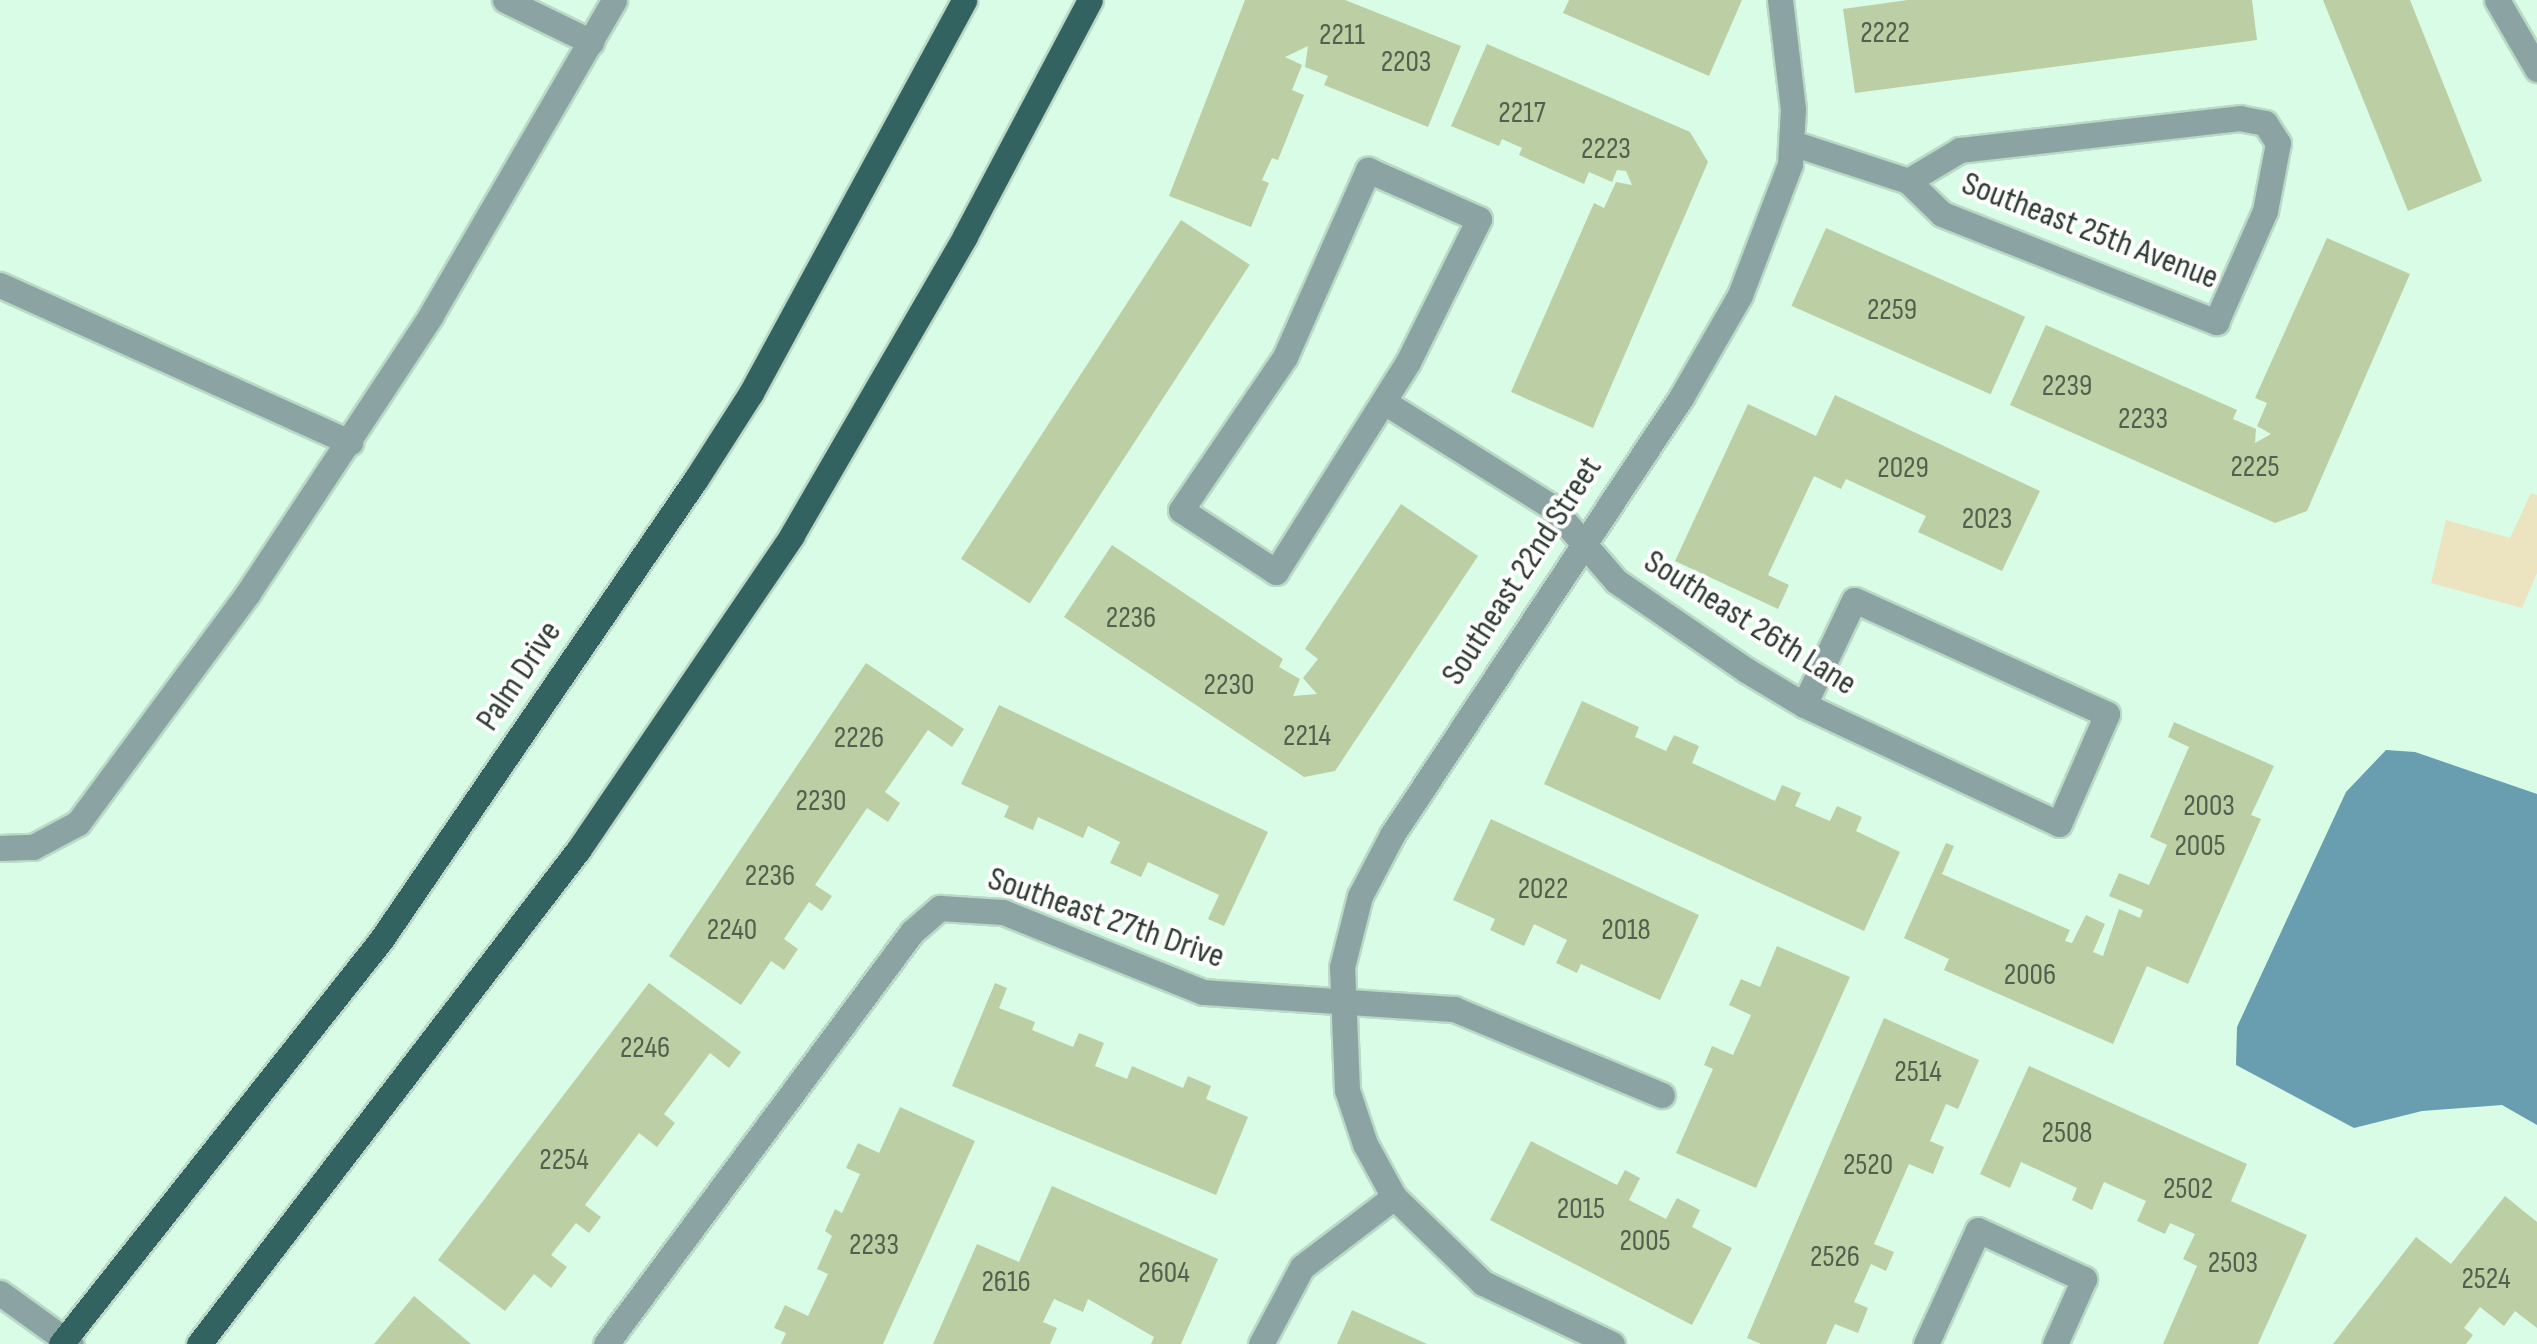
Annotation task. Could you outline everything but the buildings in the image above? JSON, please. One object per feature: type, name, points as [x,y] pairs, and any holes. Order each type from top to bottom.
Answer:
[{"type":"main road","name":"Palm Drive","points":[[66,1343],[382,940],[696,479],[751,393],[964,0]]},
{"type":"main road","points":[[200,1344],[579,850],[792,535],[965,236],[1090,0]]},
{"type":"street","points":[[505,0],[591,42]]},
{"type":"street","points":[[0,848],[33,847],[78,823],[248,593],[350,442],[614,0]]},
{"type":"street","name":"Southeast 22nd Street","points":[[1394,1197],[1350,1104],[1339,1003],[1347,935],[1376,864],[1725,324],[1784,184],[1792,143],[1792,74],[1780,0]]},
{"type":"street","points":[[2497,0],[2537,70]]},
{"type":"street","name":"Southeast 25th Avenue","points":[[1792,143],[1908,182],[1942,214],[2216,322],[2265,210],[2278,144],[2265,123],[2240,118],[1960,150],[1908,182]]},
{"type":"street","points":[[1368,170],[1479,219],[1442,302],[1384,402],[1276,572],[1181,510],[1284,357],[1368,170]]},
{"type":"street","points":[[0,286],[350,442]]},
{"type":"street","name":"Southeast 26th Lane","points":[[1384,402],[1552,508],[1582,544],[1655,610],[1804,705],[2059,824],[2106,714],[1854,600],[1804,705]]},
{"type":"street","name":"Southeast 27th Drive","points":[[606,1344],[912,932],[940,908],[1003,912],[1203,992],[1462,1012],[1662,1096]]},
{"type":"street","points":[[1261,1344],[1302,1267],[1394,1197],[1484,1284],[1612,1344]]},
{"type":"street","points":[[1928,1343],[1978,1230],[2084,1279],[2055,1344]]},
{"type":"street","points":[[0,1293],[66,1343]]},
{"type":"shaded area","points":[[2531,493],[2537,495],[2537,573],[2522,608],[2431,583],[2446,520],[2510,538]]},
{"type":"water","points":[[2386,750],[2415,752],[2537,794],[2537,1125],[2502,1105],[2422,1111],[2354,1128],[2236,1065],[2237,1027],[2346,792]]}]
